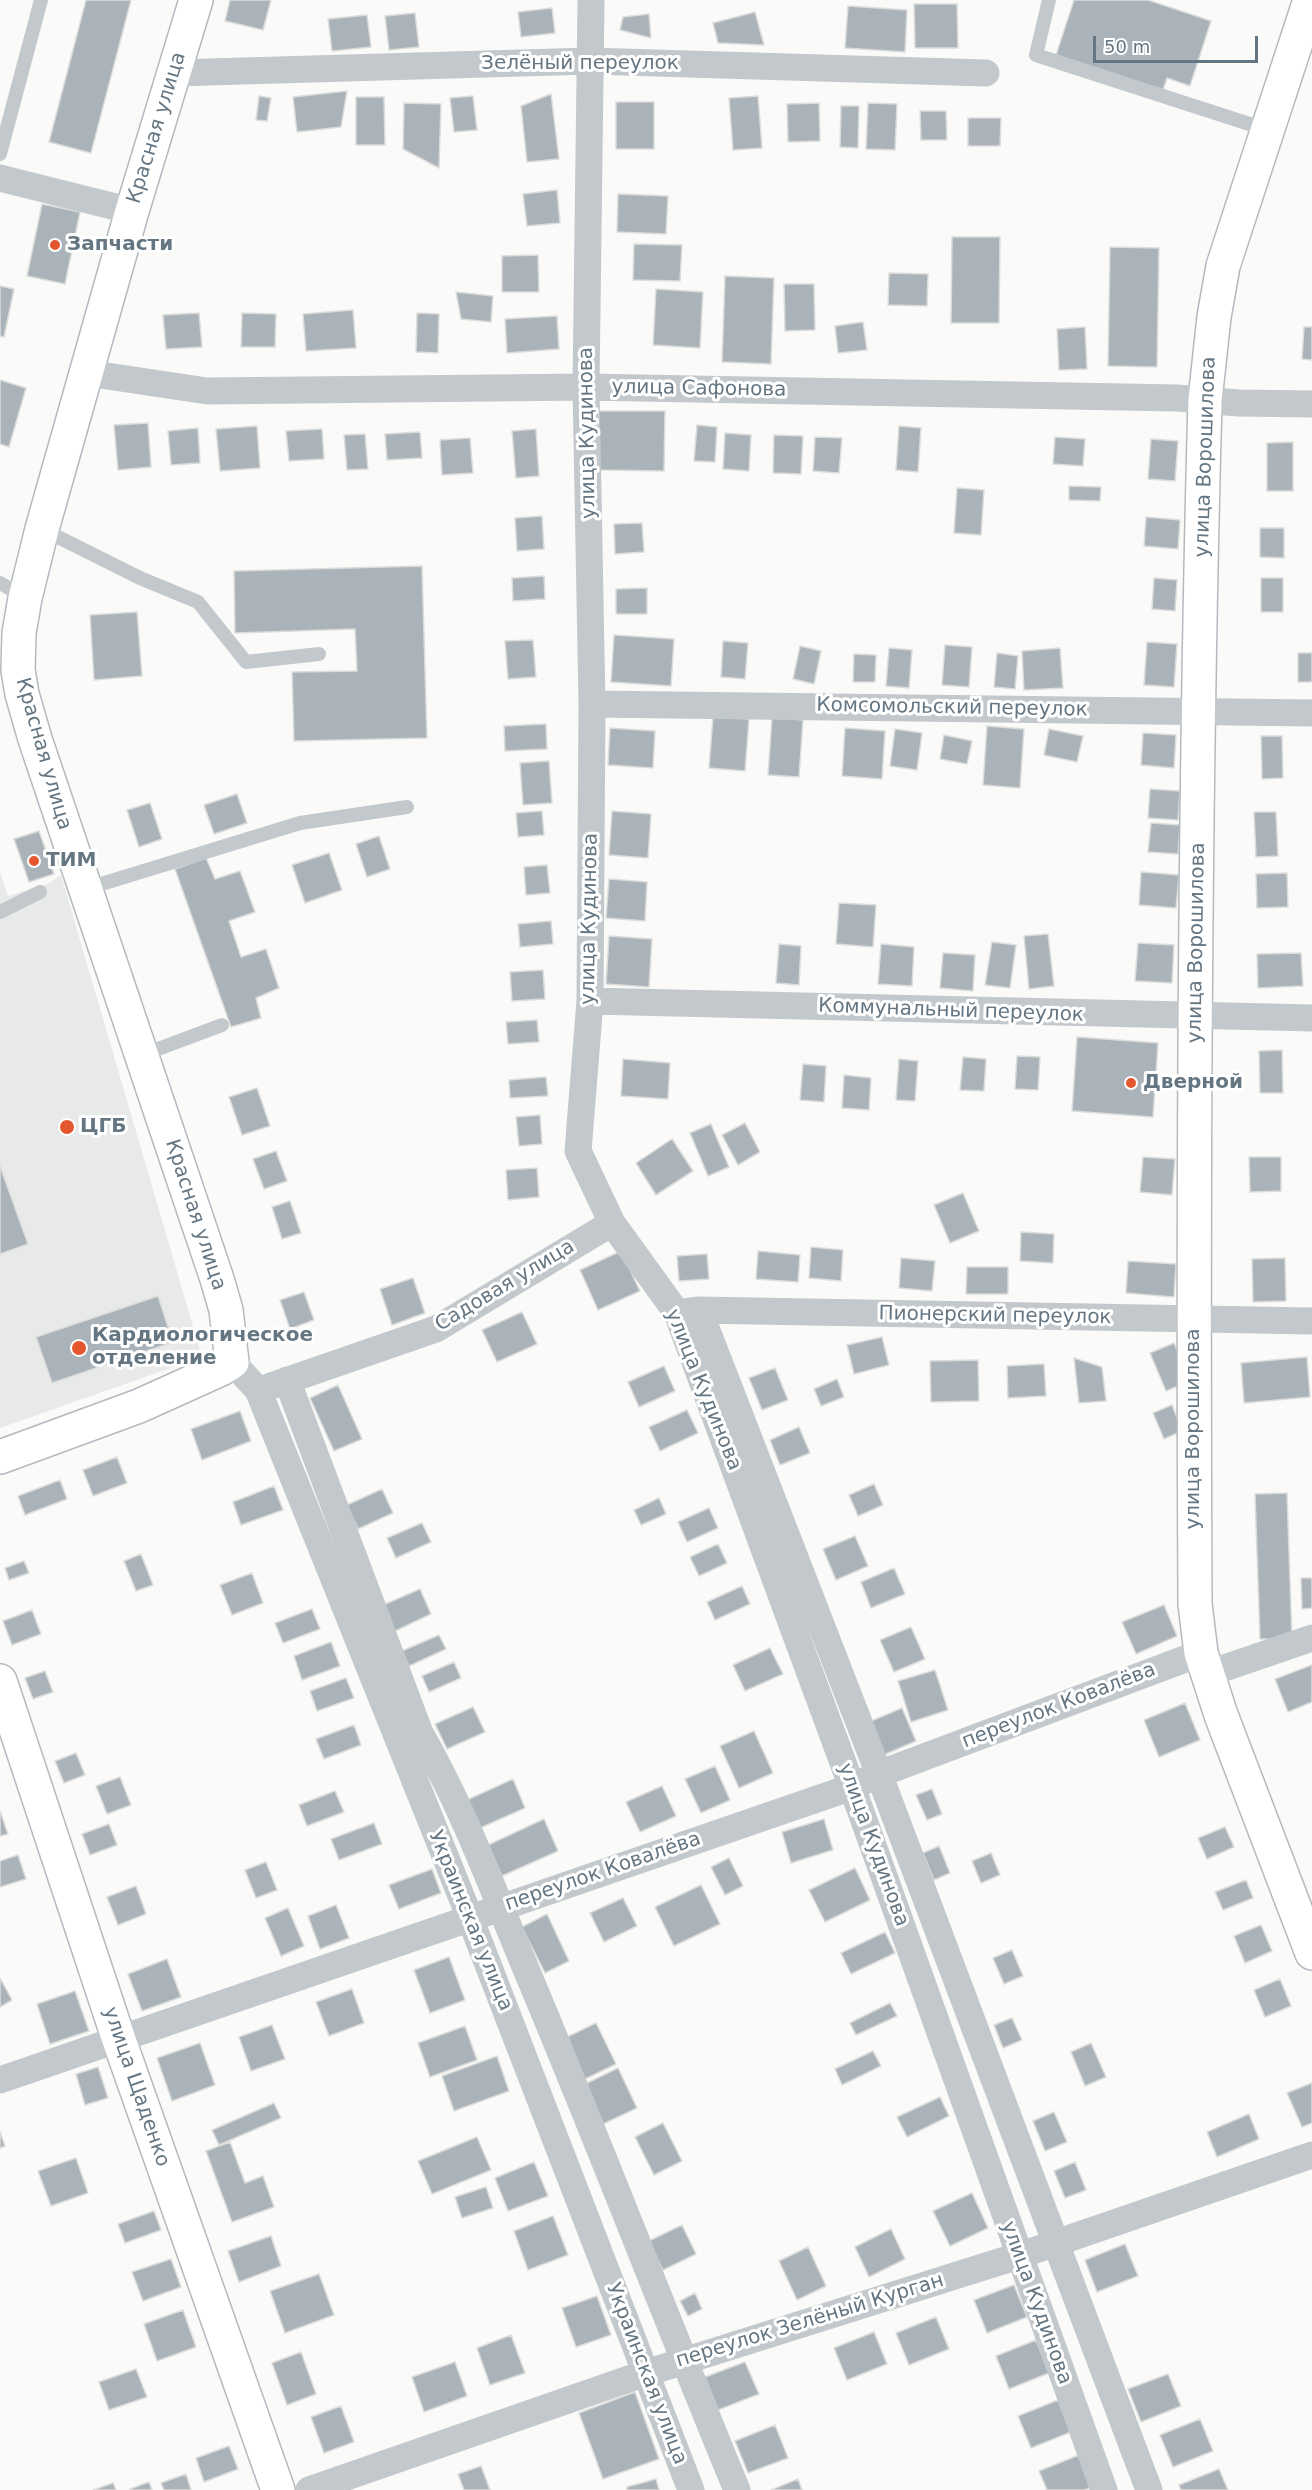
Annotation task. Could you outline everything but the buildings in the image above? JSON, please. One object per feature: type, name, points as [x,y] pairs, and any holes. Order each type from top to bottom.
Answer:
[{"type":"street","name":"Красная улица","points":[[196,0],[132,211],[42,529],[13,590],[22,694],[217,1279],[226,1310],[232,1362]]},
{"type":"street","name":"улица Кудинова","points":[[591,0],[586,387],[592,704],[590,1001],[578,1150],[612,1223],[688,1312],[879,1774],[1149,2490]]},
{"type":"street","name":"улица Ворошилова","points":[[1310,0],[1223,266],[1214,317],[1205,400],[1195,1017],[1194,1320],[1195,1604],[1204,1664],[1244,1777],[1312,1953]]},
{"type":"street","name":"Зелёный переулок","points":[[174,73],[590,61],[986,73]]},
{"type":"street","points":[[0,178],[132,211]]},
{"type":"street","name":"улица Сафонова","points":[[87,373],[207,391],[586,387],[1312,404]]},
{"type":"street","name":"Комсомольский переулок","points":[[592,704],[1312,713]]},
{"type":"street","name":"Коммунальный переулок","points":[[590,1001],[1312,1018]]},
{"type":"street","name":"Садовая улица","points":[[258,1390],[436,1329],[612,1223]]},
{"type":"street","name":"улица Кудинова","points":[[688,1312],[852,1787],[1018,2256],[1104,2490]]},
{"type":"street","name":"Пионерский переулок","points":[[688,1312],[1312,1321]]},
{"type":"street","points":[[0,1457],[148,1402],[212,1374],[232,1362]]},
{"type":"street","name":"Украинская улица","points":[[232,1362],[258,1390],[470,1918],[691,2490]]},
{"type":"street","name":"Украинская улица","points":[[287,1380],[420,1733],[441,1769],[500,1906],[598,2142],[737,2490]]},
{"type":"street","name":"переулок Ковалёва","points":[[0,2080],[500,1906],[852,1787],[879,1774],[1204,1664],[1312,1638]]},
{"type":"street","name":"улица Щаденко","points":[[0,1681],[120,2040],[278,2490]]},
{"type":"street","name":"переулок Зелёный Курган","points":[[309,2490],[646,2373],[1018,2256],[1312,2155]]},
{"type":"lane","points":[[0,154],[41,0]]},
{"type":"lane","points":[[1049,0],[1036,55],[1268,130]]},
{"type":"lane","points":[[42,529],[140,578],[198,602],[246,662],[319,654]]},
{"type":"lane","points":[[86,889],[300,823],[407,807]]},
{"type":"lane","points":[[0,912],[40,892]]},
{"type":"lane","points":[[142,1055],[222,1025]]},
{"type":"shaded area","name":"ЦГБ","points":[[0,872],[8,896],[48,884],[61,875],[202,1357],[0,1428]]},
{"type":"place","name":"Запчасти","points":[[55,245]]},
{"type":"place","name":"ТИМ","points":[[34,861]]},
{"type":"place","name":"Дверной","points":[[1131,1083]]},
{"type":"place","name":"ЦГБ","points":[[67,1127]]},
{"type":"place","name":"Кардиологическое отделение","points":[[79,1348]]}]
